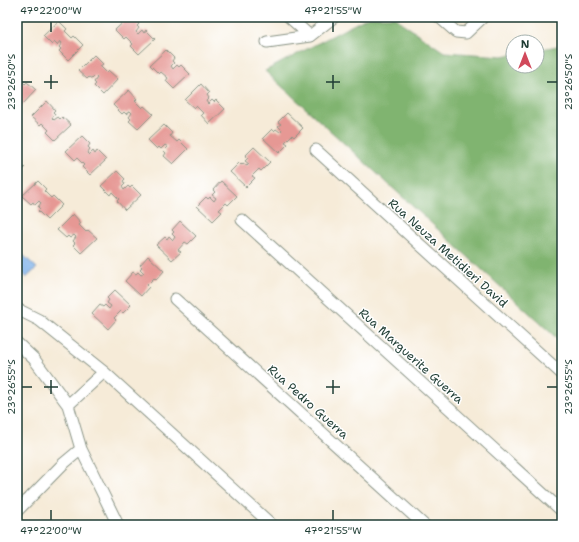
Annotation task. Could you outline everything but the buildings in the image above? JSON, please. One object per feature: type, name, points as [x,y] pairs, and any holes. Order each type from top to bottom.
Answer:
[{"type":"street","points":[[289,17],[310,36]]},
{"type":"street","points":[[266,42],[310,36],[334,17]]},
{"type":"street","points":[[439,17],[456,32],[466,33],[483,17]]},
{"type":"street","name":"Rua Neuza Metidieri David","points":[[316,150],[562,374]]},
{"type":"street","name":"Rua Marguerite Guerra","points":[[242,220],[562,511]]},
{"type":"street","name":"Rua Pedro Guerra","points":[[175,299],[424,525]]},
{"type":"street","points":[[17,309],[39,320],[104,372],[272,525]]},
{"type":"street","points":[[17,343],[34,359],[68,405],[81,449],[118,525]]},
{"type":"street","points":[[68,405],[104,372]]},
{"type":"street","points":[[17,511],[63,464],[81,449]]},
{"type":"green space","points":[[368,17],[395,17],[444,52],[505,56],[505,74],[545,74],[545,48],[562,45],[562,343],[265,71]]},
{"type":"water","points":[[23,255],[37,268],[26,278],[22,273],[17,276],[17,261]]}]
